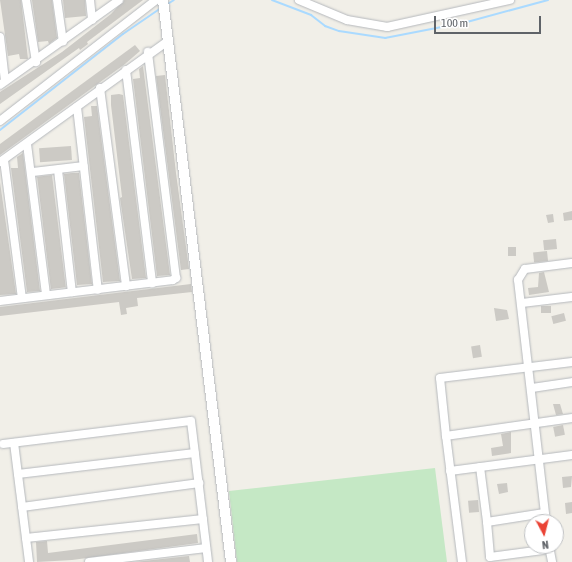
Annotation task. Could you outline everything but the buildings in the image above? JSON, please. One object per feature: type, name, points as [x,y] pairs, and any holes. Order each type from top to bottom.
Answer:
[{"type":"street","points":[[26,0],[36,62]]},
{"type":"street","points":[[57,0],[63,42]]},
{"type":"street","points":[[90,0],[92,20]]},
{"type":"street","points":[[0,37],[3,83],[36,62],[118,0]]},
{"type":"street","points":[[0,121],[156,0]]},
{"type":"street","points":[[163,0],[231,562]]},
{"type":"street","points":[[299,0],[347,20],[387,27],[484,4],[510,0]]},
{"type":"street","points":[[22,298],[2,161],[77,107],[148,52],[168,40]]},
{"type":"street","points":[[0,301],[173,280],[177,273],[148,52]]},
{"type":"street","points":[[126,70],[152,283]]},
{"type":"street","points":[[100,88],[126,286]]},
{"type":"street","points":[[77,107],[98,290]]},
{"type":"street","points":[[27,144],[33,172],[46,295]]},
{"type":"street","points":[[33,172],[84,166]]},
{"type":"street","points":[[58,170],[72,292]]},
{"type":"street","points":[[487,522],[544,513],[534,424],[532,388],[518,280],[523,271],[572,263]]},
{"type":"street","points":[[522,303],[572,297]]},
{"type":"street","points":[[462,562],[439,379],[572,362]]},
{"type":"street","points":[[532,388],[572,382]]},
{"type":"street","points":[[446,436],[572,418]]},
{"type":"street","points":[[3,444],[191,421],[208,562]]},
{"type":"street","points":[[14,442],[29,562]]},
{"type":"street","points":[[18,474],[195,453]]},
{"type":"street","points":[[450,471],[572,455]]},
{"type":"street","points":[[480,467],[490,556],[524,551]]},
{"type":"street","points":[[22,506],[199,483]]},
{"type":"street","points":[[26,538],[203,519]]},
{"type":"street","points":[[89,562],[206,548]]},
{"type":"green space","points":[[435,468],[447,562],[237,562],[229,491]]},
{"type":"waterway","points":[[166,5],[174,0]]},
{"type":"waterway","points":[[272,0],[311,15],[325,26],[339,31],[385,38],[467,22],[548,0]]},
{"type":"waterway","points":[[0,130],[123,34],[161,8]]}]
